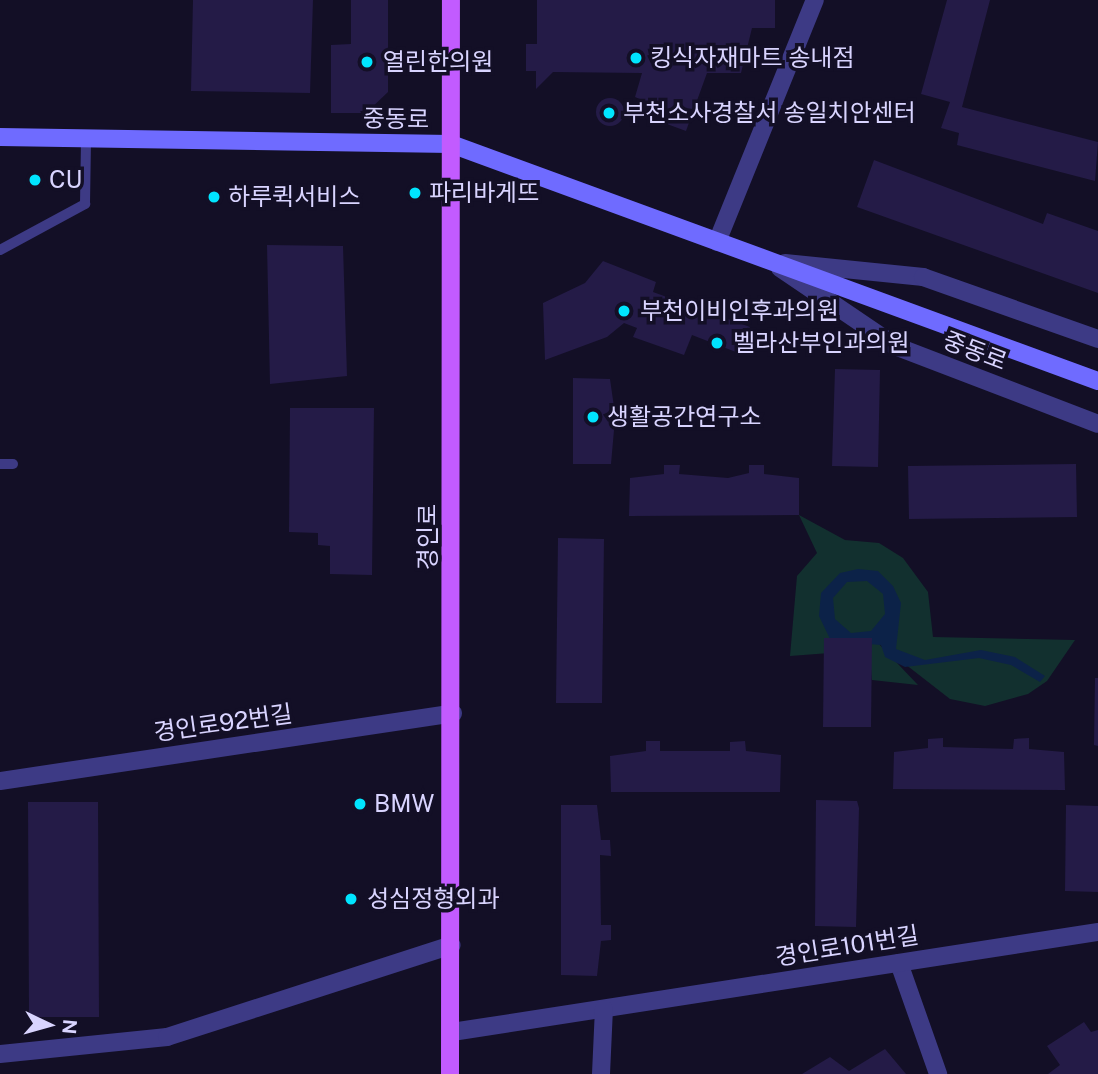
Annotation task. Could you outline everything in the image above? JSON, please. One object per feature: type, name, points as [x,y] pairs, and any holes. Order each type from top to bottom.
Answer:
[{"type":"main road","name":"경인로","points":[[450,1074],[453,713],[451,0]]},
{"type":"street","points":[[717,242],[815,0]]},
{"type":"street","name":"중동로","points":[[0,137],[451,144],[1098,381]]},
{"type":"street","name":"중동로","points":[[771,262],[923,277],[1098,339]]},
{"type":"street","name":"중동로","points":[[771,262],[895,346],[1098,424]]},
{"type":"street","name":"경인로92번길","points":[[0,781],[453,713]]},
{"type":"street","name":"경인로101번길","points":[[452,1032],[1098,932]]},
{"type":"street","points":[[0,1054],[167,1037],[452,944]]},
{"type":"street","points":[[899,963],[938,1074]]},
{"type":"street","points":[[601,1074],[604,1009]]},
{"type":"lane","points":[[0,250],[85,204],[86,139]]},
{"type":"lane","points":[[0,464],[13,464]]},
{"type":"green space","points":[[799,515],[845,540],[879,543],[903,558],[928,592],[933,637],[1075,640],[1047,681],[1028,694],[985,706],[950,699],[878,643],[918,685],[872,680],[869,650],[790,656],[797,576],[817,553]]},
{"type":"water","points":[[858,569],[878,571],[893,586],[901,603],[896,649],[925,660],[981,650],[1015,657],[1045,676],[1040,682],[1011,665],[979,658],[905,667],[885,657],[881,645],[831,641],[819,616],[821,593],[840,573]],"holes":[[[867,581],[883,594],[885,614],[871,631],[851,633],[835,619],[833,598],[847,582]]]},
{"type":"building","points":[[193,0],[313,0],[310,93],[191,91]]},
{"type":"building","points":[[351,0],[388,0],[388,92],[366,113],[331,113],[331,45],[351,44]]},
{"type":"building","name":"킹식자재마트 송내점","points":[[537,0],[775,0],[775,28],[752,28],[741,73],[707,73],[686,131],[645,116],[649,103],[635,97],[642,73],[553,72],[536,89],[536,71],[526,71],[526,44],[537,44]]},
{"type":"building","points":[[947,0],[990,0],[962,107],[1098,142],[1095,181],[957,145],[959,133],[941,128],[950,102],[921,94]]},
{"type":"building","points":[[610,98],[620,102],[624,112],[620,122],[610,126],[600,122],[596,112],[600,102]]},
{"type":"building","points":[[874,160],[1043,224],[1047,213],[1098,231],[1098,293],[857,207]]},
{"type":"building","points":[[267,245],[343,246],[347,376],[270,384]]},
{"type":"building","points":[[603,261],[656,282],[653,292],[750,327],[741,354],[692,335],[684,355],[633,337],[637,328],[624,323],[607,337],[545,360],[543,303],[585,283]]},
{"type":"building","points":[[835,369],[880,370],[878,467],[832,466]]},
{"type":"building","points":[[573,378],[610,379],[615,414],[624,414],[625,429],[614,430],[611,464],[573,464]]},
{"type":"building","points":[[290,408],[374,408],[372,575],[330,574],[330,546],[318,545],[318,533],[289,532]]},
{"type":"building","points":[[1076,464],[1077,517],[909,519],[908,466]]},
{"type":"building","points":[[664,465],[680,465],[679,474],[728,478],[749,473],[749,465],[764,465],[764,474],[799,478],[799,515],[629,516],[630,478],[664,474]]},
{"type":"building","points":[[558,538],[604,539],[602,703],[556,703]]},
{"type":"building","points":[[824,638],[872,638],[871,727],[823,727]]},
{"type":"building","points":[[1095,678],[1098,678],[1098,746],[1094,745]]},
{"type":"building","points":[[943,738],[943,747],[1013,749],[1014,739],[1029,738],[1029,749],[1064,752],[1065,790],[893,789],[894,752],[928,748],[928,739]]},
{"type":"building","points":[[646,741],[660,741],[660,751],[730,751],[730,742],[745,741],[746,751],[781,755],[780,792],[611,792],[610,756],[646,751]]},
{"type":"building","points":[[816,800],[857,801],[856,927],[815,926]]},
{"type":"building","points":[[28,802],[98,802],[99,1017],[29,1017]]},
{"type":"building","points":[[561,805],[597,805],[601,840],[610,840],[611,856],[600,855],[601,925],[611,925],[611,940],[601,941],[597,976],[561,975]]},
{"type":"building","points":[[1066,805],[1098,806],[1098,892],[1065,891]]},
{"type":"building","points":[[1084,1022],[1091,1032],[1098,1030],[1098,1074],[1048,1074],[1060,1065],[1047,1046]]},
{"type":"building","points":[[885,1049],[906,1074],[802,1074],[830,1057],[849,1071]]},
{"type":"place","name":"킹식자재마트 송내점","points":[[636,58]]},
{"type":"place","name":"열린한의원","points":[[367,62]]},
{"type":"place","name":"부천소사경찰서 송일치안센터","points":[[609,113]]},
{"type":"place","name":"CU","points":[[35,180]]},
{"type":"place","name":"파리바게뜨","points":[[415,193]]},
{"type":"place","name":"하루퀵서비스","points":[[214,197]]},
{"type":"place","name":"부천이비인후과의원","points":[[624,311]]},
{"type":"place","name":"벨라산부인과의원","points":[[717,343]]},
{"type":"place","name":"생활공간연구소","points":[[593,417]]},
{"type":"place","name":"BMW","points":[[360,804]]},
{"type":"place","name":"성심정형외과","points":[[351,899]]}]
